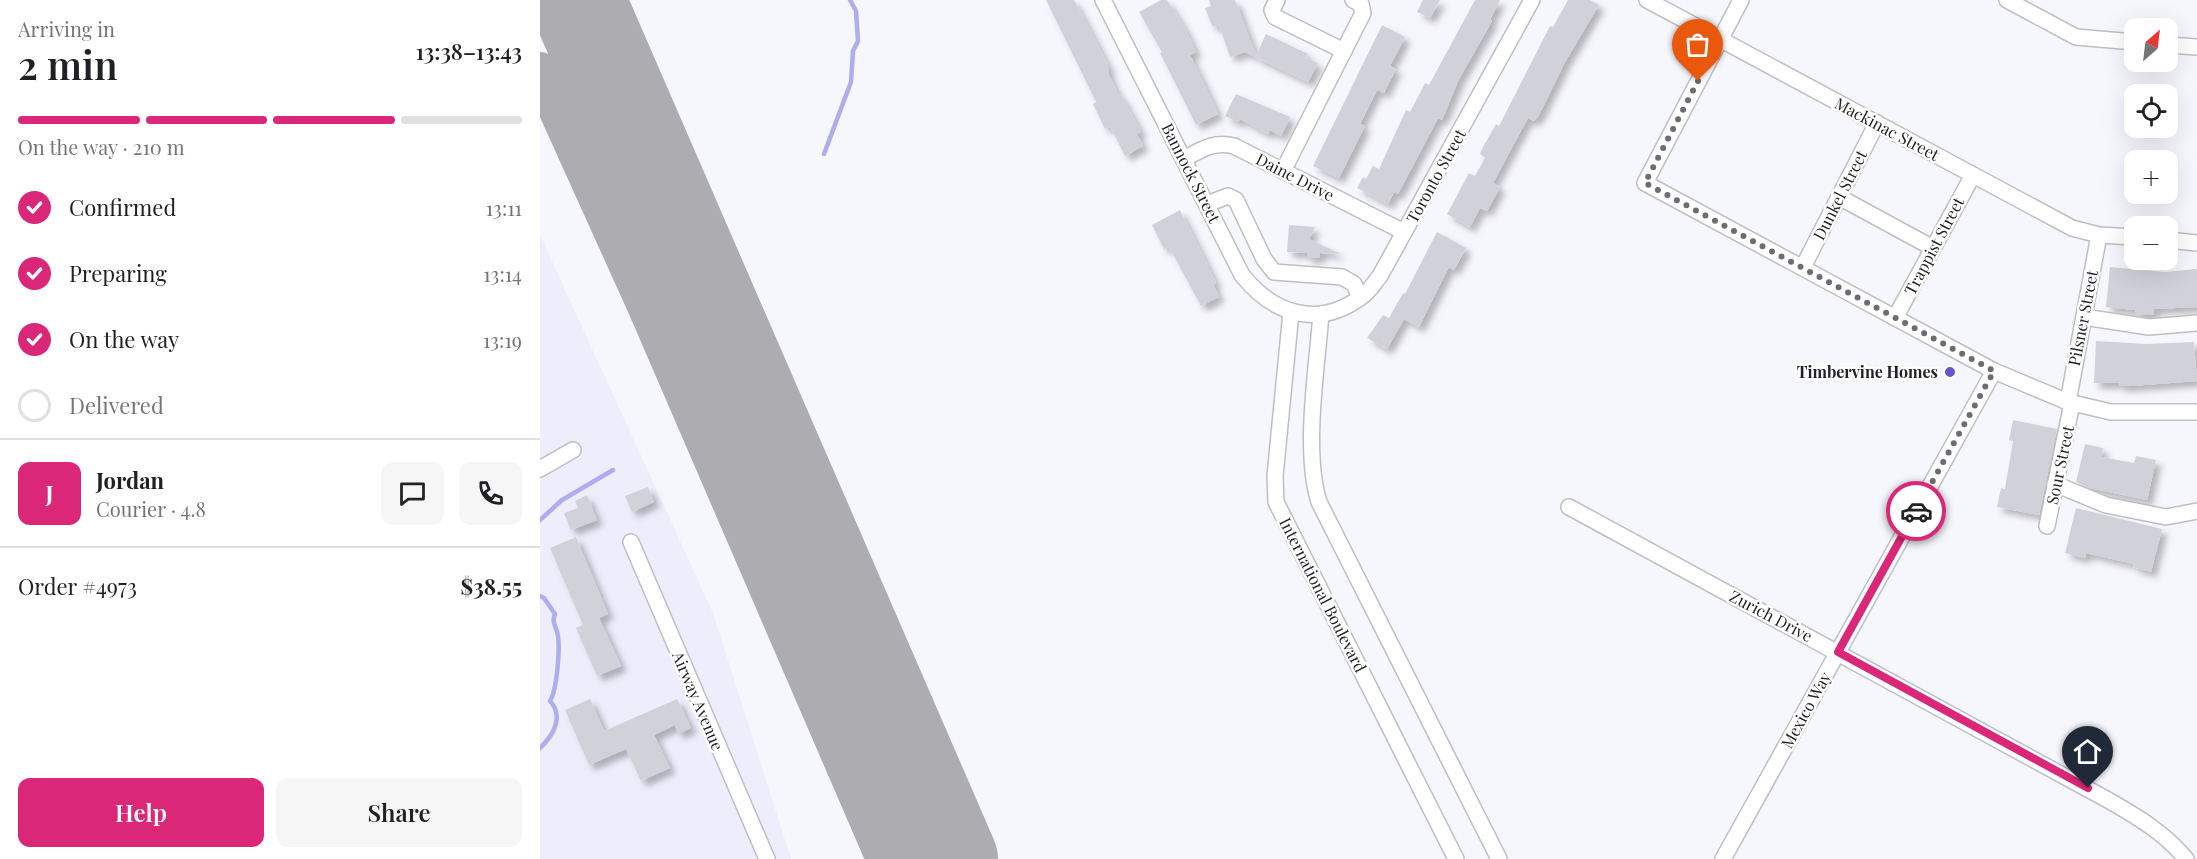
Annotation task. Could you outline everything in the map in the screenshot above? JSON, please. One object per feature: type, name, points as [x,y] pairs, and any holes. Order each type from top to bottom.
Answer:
[{"type":"street","name":"Bannock Street","points":[[1103,0],[1242,275],[1259,295],[1291,312],[1315,314]]},
{"type":"street","points":[[1277,0],[1272,10],[1275,17],[1344,51]]},
{"type":"street","points":[[1283,171],[1364,13],[1361,4],[1353,0]]},
{"type":"street","name":"Toronto Street","points":[[1315,314],[1335,311],[1360,298],[1380,276],[1532,0]]},
{"type":"street","name":"Mackinac Street","points":[[1647,0],[2072,228],[2099,235],[2124,236]]},
{"type":"street","points":[[1741,0],[1645,183],[1994,371],[2070,403],[2111,412],[2197,412]]},
{"type":"street","points":[[2007,0],[2076,37],[2124,41]]},
{"type":"street","points":[[2178,46],[2197,47]]},
{"type":"street","name":"Dunkel Street","points":[[1803,267],[1877,123]]},
{"type":"street","name":"Daine Drive","points":[[1184,159],[1210,145],[1223,144],[1283,171],[1404,232]]},
{"type":"street","name":"Trappist Street","points":[[1895,318],[1973,175]]},
{"type":"street","points":[[1207,204],[1228,196],[1236,200],[1264,259],[1274,272],[1342,277],[1354,284],[1360,298]]},
{"type":"street","points":[[1839,197],[1933,248]]},
{"type":"street","name":"Pilsner Street","points":[[2070,403],[2099,235]]},
{"type":"street","points":[[2178,241],[2197,243]]},
{"type":"street","points":[[1259,295],[1274,272]]},
{"type":"street","name":"International Boulevard","points":[[1291,312],[1275,484],[1276,502],[1456,859]]},
{"type":"street","points":[[1315,314],[1314,487],[1499,859]]},
{"type":"street","points":[[2084,317],[2149,327],[2197,323]]},
{"type":"street","name":"Mexico Way","points":[[1724,859],[1994,371]]},
{"type":"street","name":"Sour Street","points":[[2047,526],[2070,403]]},
{"type":"street","points":[[540,469],[573,450]]},
{"type":"street","points":[[2055,484],[2106,505],[2166,517],[2197,511]]},
{"type":"street","name":"Zurich Drive","points":[[1569,507],[2143,820],[2177,848],[2186,859]]},
{"type":"street","name":"Airway Avenue","points":[[631,542],[767,859]]},
{"type":"shaded area","points":[[540,235],[713,613],[791,859],[540,859]]},
{"type":"building","points":[[1046,0],[1074,0],[1109,67],[1109,75],[1119,96],[1121,95],[1141,132],[1137,134],[1143,146],[1125,156],[1110,126],[1105,129],[1093,104],[1096,102]]},
{"type":"building","points":[[1161,0],[1167,0],[1184,27],[1196,52],[1190,55],[1218,114],[1196,125],[1160,53],[1162,52],[1139,12]]},
{"type":"building","points":[[1209,0],[1235,0],[1256,56],[1266,34],[1308,54],[1306,58],[1318,63],[1308,82],[1245,52],[1230,57],[1219,25],[1213,27],[1205,8],[1211,6]]},
{"type":"building","points":[[1423,0],[1440,0],[1430,18],[1417,12]]},
{"type":"building","points":[[1475,0],[1500,0],[1490,20],[1492,21],[1459,79],[1442,120],[1438,118],[1398,194],[1394,192],[1388,204],[1357,188],[1363,177],[1366,179],[1373,166],[1379,169],[1406,110],[1410,112],[1425,83],[1429,85]]},
{"type":"building","points":[[1568,0],[1590,0],[1599,5],[1565,62],[1539,115],[1534,121],[1528,118],[1493,183],[1500,187],[1487,211],[1480,208],[1470,227],[1447,214],[1469,173],[1475,176],[1485,158],[1480,154],[1482,149],[1496,124],[1499,126],[1550,26],[1553,27]]},
{"type":"building","points":[[1382,25],[1405,37],[1390,66],[1396,69],[1384,93],[1377,90],[1360,124],[1365,126],[1339,178],[1313,166]]},
{"type":"building","points":[[1236,94],[1290,117],[1281,136],[1270,130],[1268,134],[1240,119],[1238,122],[1225,116]]},
{"type":"building","points":[[1180,210],[1216,283],[1213,284],[1219,297],[1201,306],[1169,247],[1164,249],[1152,225]]},
{"type":"building","points":[[1289,225],[1315,227],[1309,239],[1341,254],[1320,253],[1319,258],[1307,258],[1307,253],[1287,252]]},
{"type":"building","points":[[1437,232],[1466,248],[1454,270],[1449,267],[1419,327],[1404,319],[1387,349],[1367,338],[1383,315],[1389,318],[1403,293],[1405,294]]},
{"type":"building","points":[[2110,267],[2165,272],[2197,269],[2197,307],[2154,309],[2154,315],[2135,315],[2135,310],[2106,307]]},
{"type":"building","points":[[2096,341],[2146,344],[2194,342],[2197,381],[2130,386],[2119,386],[2119,383],[2094,383]]},
{"type":"building","points":[[2013,420],[2057,429],[2039,515],[1997,507],[2001,488],[2005,489],[2013,441],[2009,440]]},
{"type":"building","points":[[2085,444],[2103,448],[2101,457],[2134,463],[2136,456],[2156,460],[2147,500],[2090,488],[2076,482]]},
{"type":"building","points":[[648,487],[654,502],[632,512],[625,496]]},
{"type":"building","points":[[587,495],[597,520],[571,530],[564,513],[578,508],[575,501]]},
{"type":"building","points":[[2076,508],[2162,529],[2151,572],[2133,567],[2134,564],[2086,553],[2085,558],[2065,553]]},
{"type":"building","points":[[576,537],[608,614],[599,618],[621,666],[597,676],[576,628],[583,625],[550,548]]},
{"type":"building","points":[[590,699],[604,731],[677,699],[691,728],[678,734],[675,725],[654,735],[670,768],[641,781],[626,749],[589,765],[565,710]]},
{"type":"waterway","points":[[824,154],[851,82],[853,51],[858,41],[856,11],[850,0]]},
{"type":"waterway","points":[[540,520],[562,500],[613,470]]},
{"type":"waterway","points":[[540,596],[555,614],[559,650],[556,679],[550,701],[557,719],[553,731],[540,748]]},
{"type":"taxiway","points":[[540,71],[647,308],[885,859]]},
{"type":"runway","points":[[577,0],[950,859]]},
{"type":"way so far","points":[[1698,81],[1645,183],[1994,371],[1916,511]]},
{"type":"place","name":"Timbervine Homes","points":[[1950,372]]},
{"type":"route","points":[[1916,511],[1838,652],[2088,788]]}]
